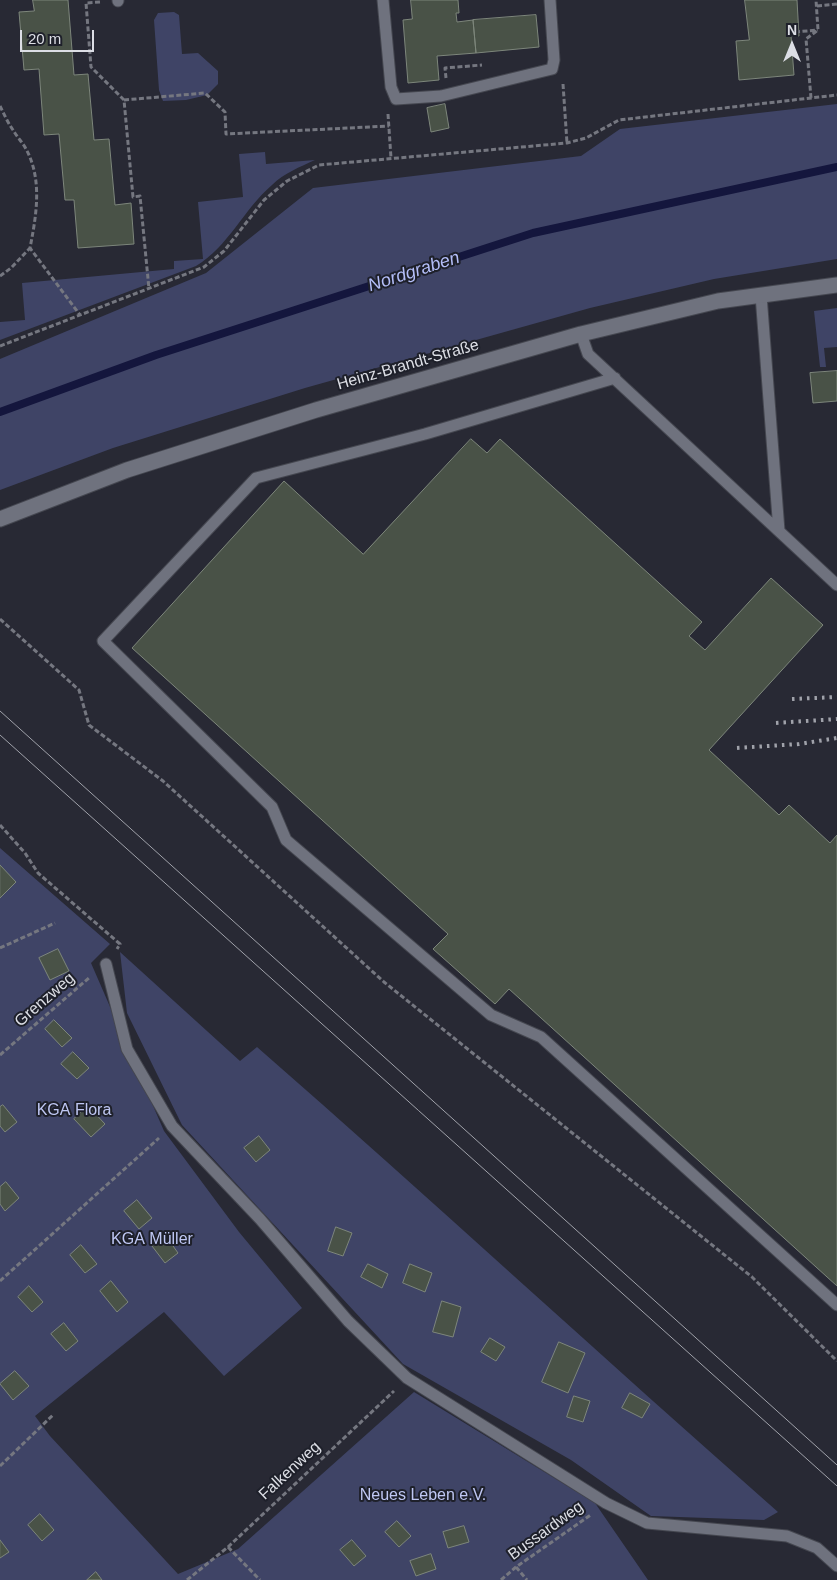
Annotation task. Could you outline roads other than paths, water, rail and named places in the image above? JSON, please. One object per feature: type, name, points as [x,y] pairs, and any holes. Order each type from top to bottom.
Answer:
[{"type":"street","name":"Heinz-Brandt-Straße","points":[[0,519],[127,470],[288,419],[581,334],[718,301],[837,285]]},
{"type":"lane","points":[[383,0],[391,87],[396,99],[441,96],[552,69],[554,60],[550,0]]},
{"type":"lane","points":[[761,295],[779,531]]},
{"type":"lane","points":[[581,334],[588,354],[837,585]]},
{"type":"lane","points":[[615,378],[425,434],[256,478],[102,641],[272,807],[286,840],[490,1015],[541,1037],[837,1304]]},
{"type":"lane","points":[[106,964],[127,1049],[172,1126],[260,1219],[348,1321],[407,1378],[606,1503],[647,1523],[787,1536],[817,1548],[837,1566]]},
{"type":"waterway","name":"Nordgraben","points":[[0,412],[156,355],[533,233],[837,167]]},
{"type":"tram line","points":[[0,711],[837,1465]]},
{"type":"tram line","points":[[0,735],[837,1486]]},
{"type":"railway","points":[[792,699],[837,697]]},
{"type":"railway","points":[[776,723],[837,719]]},
{"type":"railway","points":[[737,748],[799,744],[837,738]]},
{"type":"park label","name":"KGA Flora","points":[[74,1111]]},
{"type":"park label","name":"KGA Müller","points":[[152,1240]]},
{"type":"park label","name":"Neues Leben e.V.","points":[[423,1496]]}]
